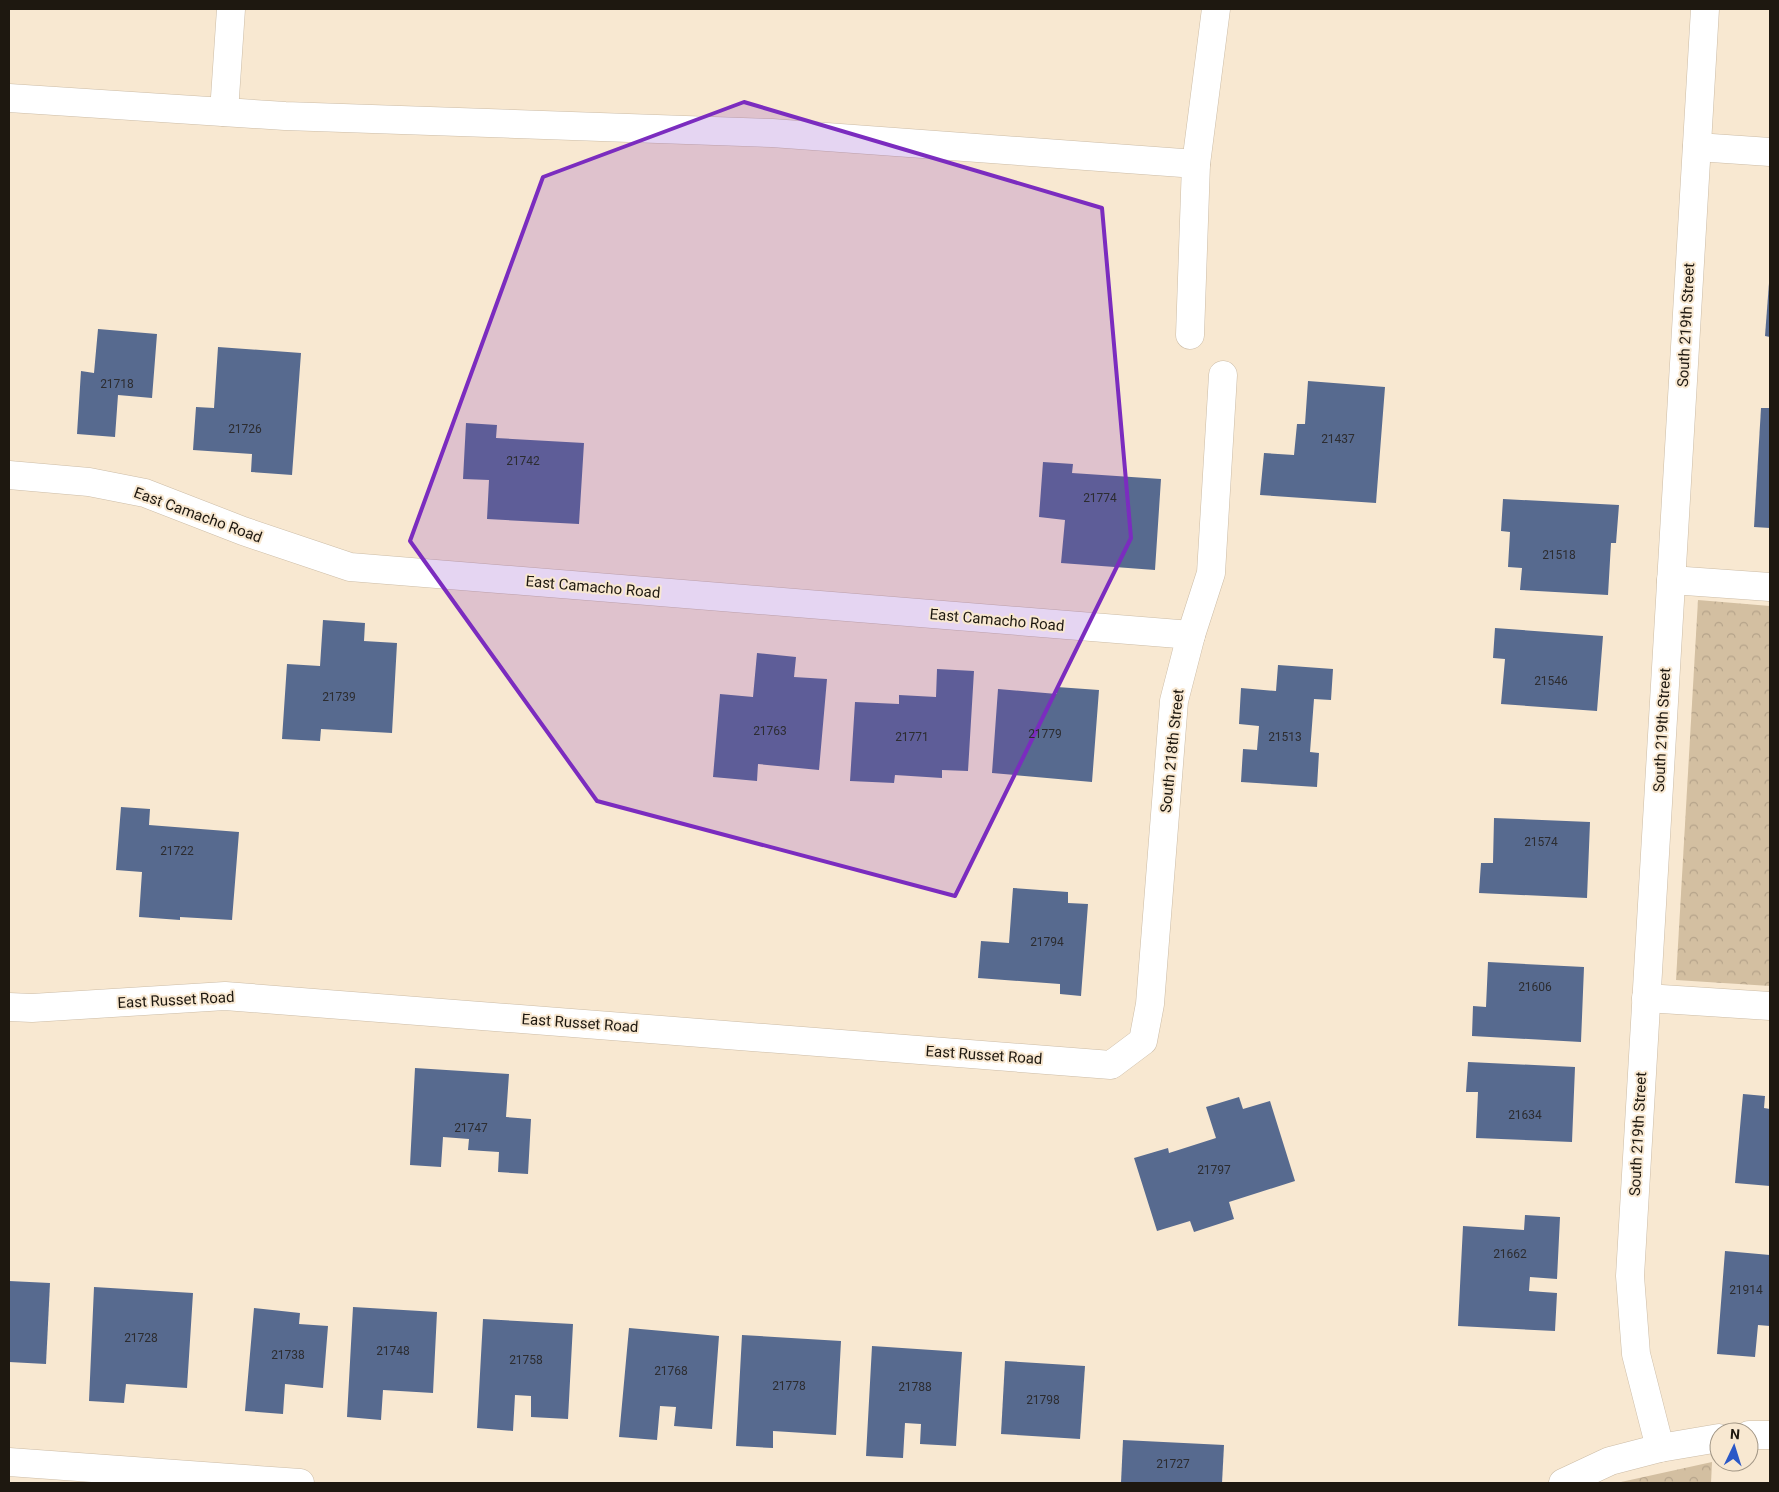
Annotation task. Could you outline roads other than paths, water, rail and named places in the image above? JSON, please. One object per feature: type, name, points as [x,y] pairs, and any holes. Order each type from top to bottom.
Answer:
[{"type":"street","points":[[224,112],[231,9]]},
{"type":"street","points":[[1190,336],[1196,164],[1216,9]]},
{"type":"street","name":"South 219th Street","points":[[1660,1448],[1636,1354],[1630,1276],[1705,9]]},
{"type":"street","points":[[9,98],[286,116],[772,133],[1196,164]]},
{"type":"street","points":[[1697,146],[1770,152]]},
{"type":"street","name":"South 218th Street","points":[[1143,1041],[1150,1004],[1174,700],[1191,635],[1211,573],[1223,375]]},
{"type":"street","name":"East Camacho Road","points":[[9,475],[89,482],[145,493],[243,531],[350,567],[1191,635]]},
{"type":"street","points":[[1671,580],[1770,587]]},
{"type":"street","name":"East Russet Road","points":[[9,1007],[32,1008],[225,996],[1111,1065],[1143,1041]]},
{"type":"street","points":[[1646,998],[1770,1006]]},
{"type":"street","points":[[1564,1483],[1610,1461],[1660,1448],[1709,1440]]},
{"type":"street","points":[[9,1462],[300,1483]]}]
